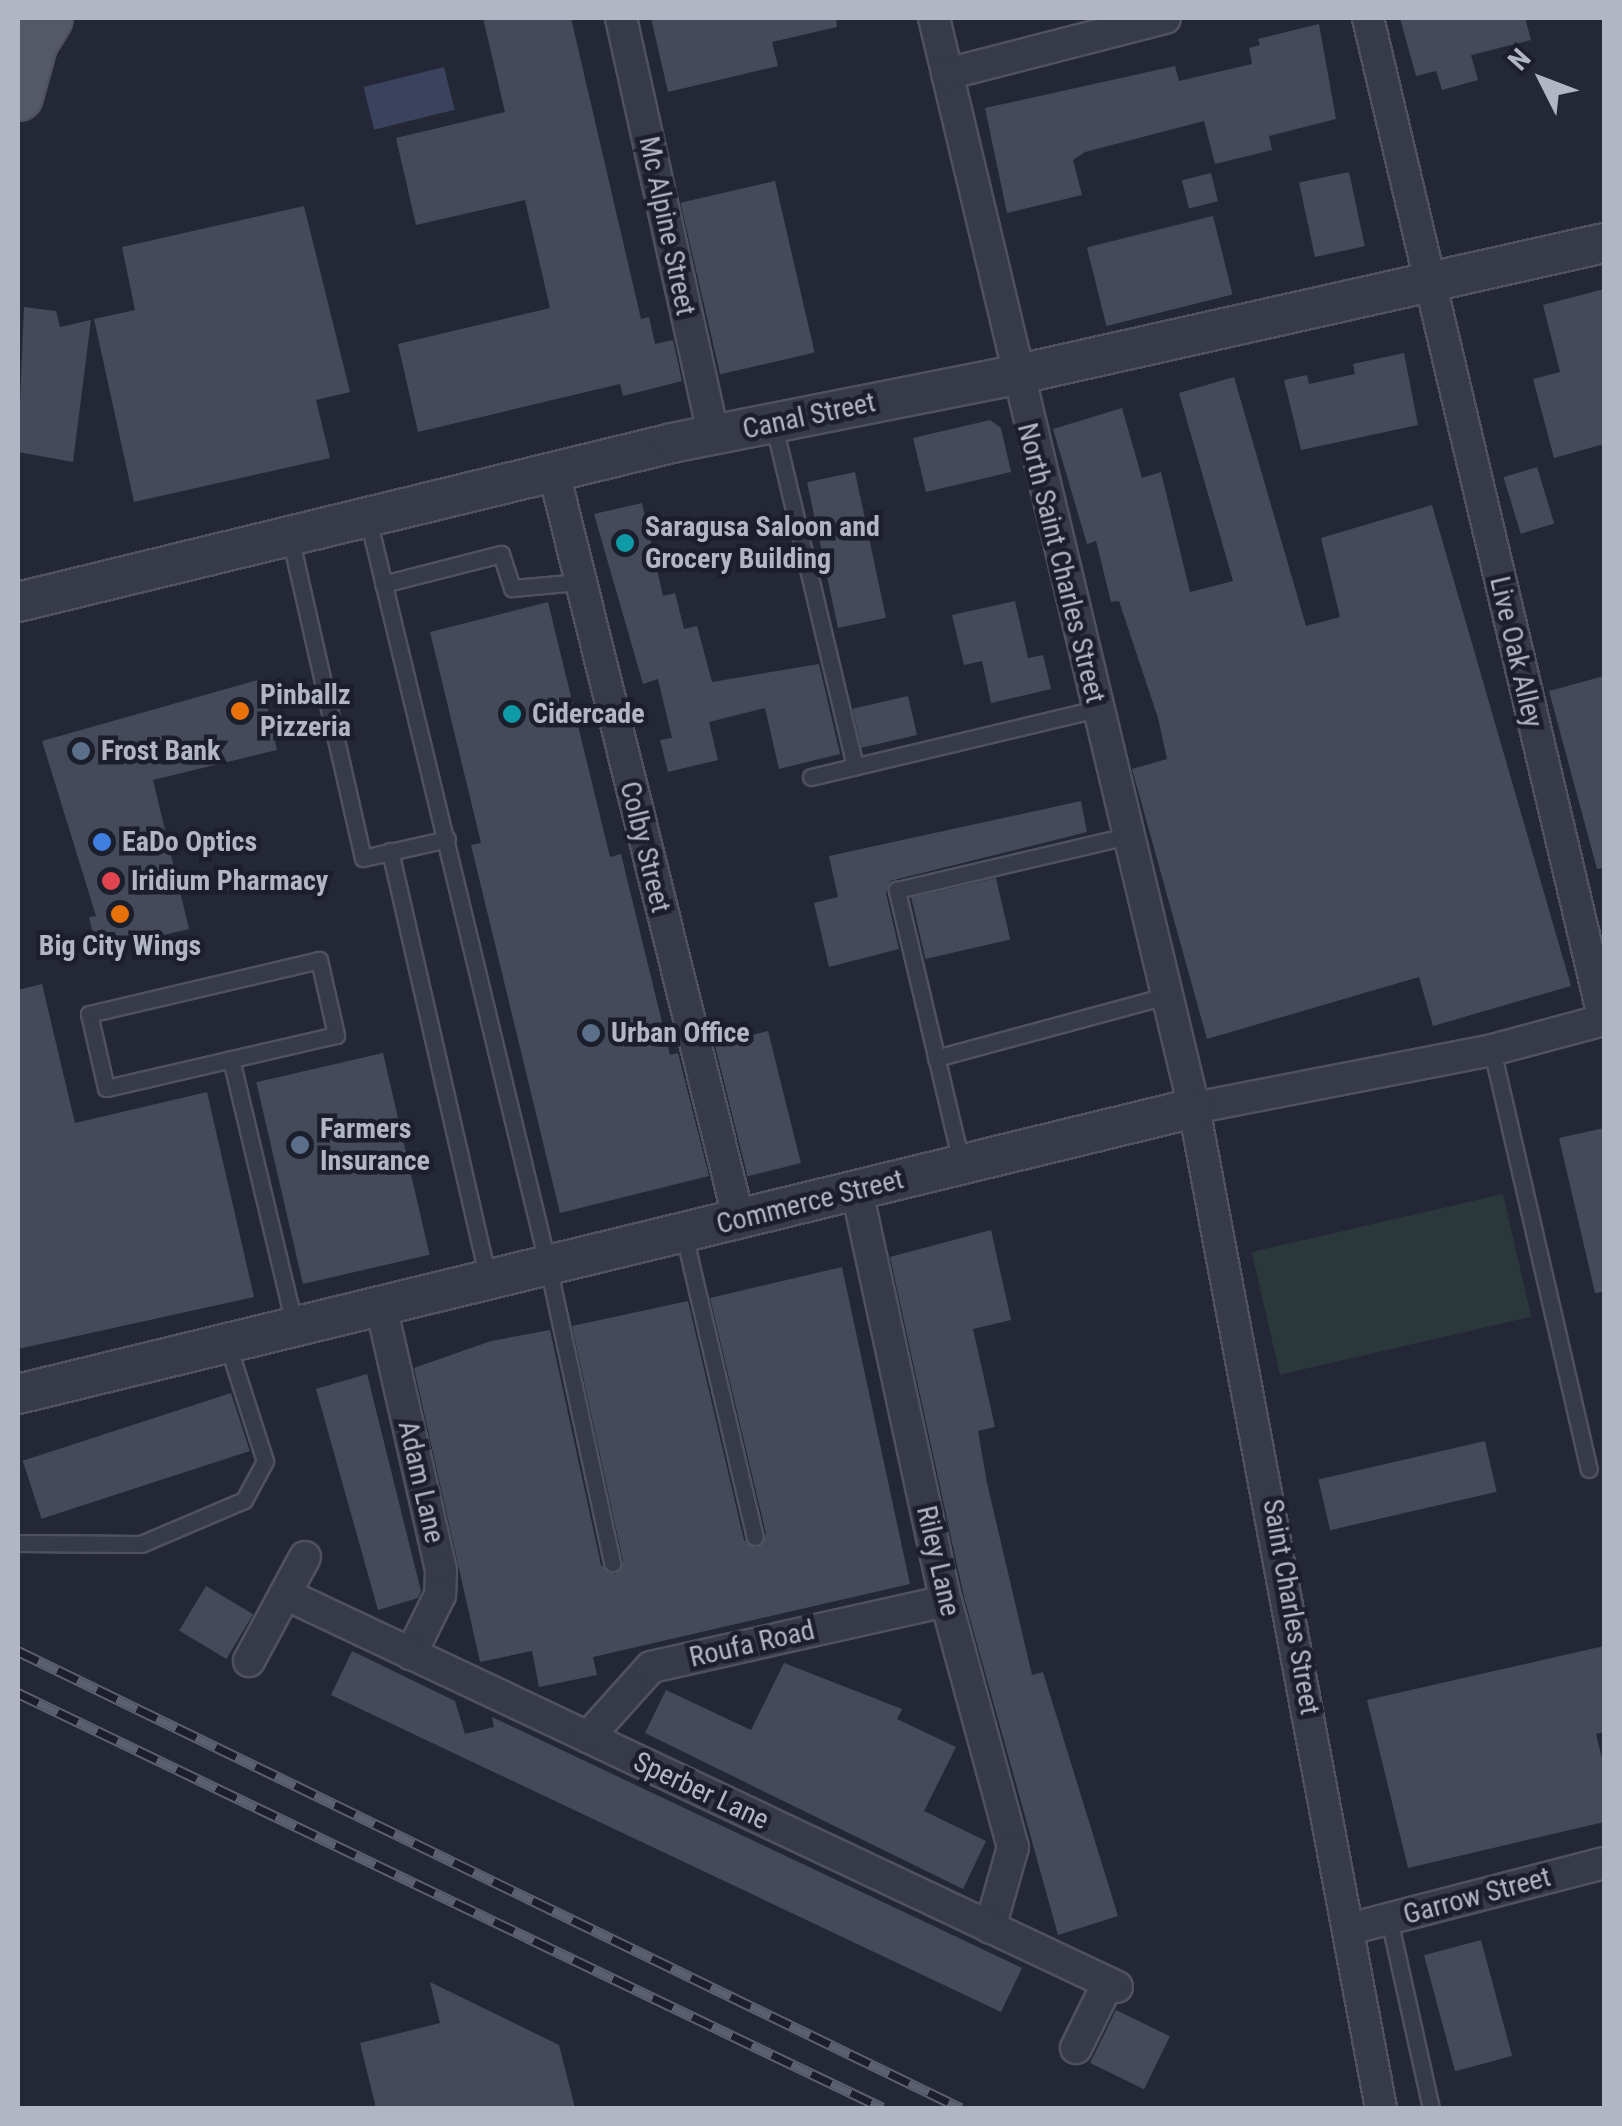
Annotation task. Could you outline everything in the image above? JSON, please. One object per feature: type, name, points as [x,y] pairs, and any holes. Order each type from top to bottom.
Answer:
[{"type":"main road","points":[[18,96],[33,42],[48,18]]},
{"type":"street","name":"Mc Alpine Street","points":[[621,18],[713,434]]},
{"type":"street","name":"North Saint Charles Street","points":[[934,18],[1016,376],[1194,1108]]},
{"type":"street","points":[[947,74],[1165,18]]},
{"type":"street","name":"Live Oak Alley","points":[[1368,18],[1604,1020]]},
{"type":"street","name":"Canal Street","points":[[18,602],[713,434],[774,426],[1016,376],[1604,243]]},
{"type":"street","name":"Colby Street","points":[[554,472],[738,1220]]},
{"type":"street","name":"Commerce Street","points":[[18,1394],[1194,1108],[1492,1050],[1604,1020]]},
{"type":"street","name":"Saint Charles Street","points":[[1194,1108],[1381,2108]]},
{"type":"street","name":"Riley Lane","points":[[857,1191],[946,1601],[1013,1847],[990,1928]]},
{"type":"street","name":"Adam Lane","points":[[381,1306],[441,1570],[440,1595],[411,1654]]},
{"type":"street","points":[[250,1662],[305,1557]]},
{"type":"street","name":"Sperber Lane","points":[[285,1594],[1112,1985],[1076,2048]]},
{"type":"street","name":"Roufa Road","points":[[588,1737],[651,1667],[946,1601]]},
{"type":"street","name":"Garrow Street","points":[[1349,1929],[1604,1863]]},
{"type":"lane","points":[[774,426],[855,766]]},
{"type":"lane","points":[[368,519],[548,1266],[612,1563]]},
{"type":"lane","points":[[290,537],[364,858],[447,839]]},
{"type":"lane","points":[[384,584],[501,554],[512,588],[579,582]]},
{"type":"lane","points":[[810,777],[1096,709]]},
{"type":"lane","points":[[962,1166],[897,890],[1128,836]]},
{"type":"lane","points":[[390,851],[488,1280]]},
{"type":"lane","points":[[319,960],[336,1035],[231,1059],[106,1088],[89,1014],[319,960]]},
{"type":"lane","points":[[936,1058],[1166,996]]},
{"type":"lane","points":[[1492,1050],[1590,1469]]},
{"type":"lane","points":[[231,1059],[294,1327]]},
{"type":"lane","points":[[684,1233],[755,1538]]},
{"type":"lane","points":[[18,1543],[141,1544],[244,1500],[265,1461],[227,1343]]},
{"type":"lane","points":[[1388,1919],[1430,2108]]},
{"type":"shaded area","points":[[1503,1194],[1531,1317],[1280,1375],[1252,1252]]},
{"type":"water","points":[[444,67],[455,110],[374,130],[363,87]]},
{"type":"building","points":[[483,18],[571,18],[641,319],[649,317],[655,344],[673,340],[682,381],[623,396],[620,384],[418,432],[398,344],[550,308],[525,200],[416,225],[396,138],[505,112]]},
{"type":"building","points":[[651,18],[836,18],[837,27],[772,42],[778,66],[668,92]]},
{"type":"building","points":[[1400,18],[1525,18],[1531,40],[1471,55],[1478,80],[1442,90],[1436,71],[1416,76]]},
{"type":"building","points":[[1319,24],[1336,119],[1269,136],[1272,150],[1215,164],[1204,121],[1085,152],[1073,160],[1082,195],[1007,213],[985,108],[1175,66],[1179,81],[1252,64],[1249,48],[1260,45],[1258,39]]},
{"type":"building","points":[[1349,172],[1365,246],[1315,257],[1299,183]]},
{"type":"building","points":[[1211,173],[1218,201],[1189,208],[1182,180]]},
{"type":"building","points":[[775,181],[815,352],[720,374],[680,203]]},
{"type":"building","points":[[304,206],[350,392],[316,400],[330,458],[134,502],[94,319],[135,310],[122,247]]},
{"type":"building","points":[[1213,216],[1233,295],[1106,326],[1087,247]]},
{"type":"building","points":[[1604,289],[1604,444],[1554,458],[1533,379],[1560,372],[1543,305]]},
{"type":"building","points":[[24,307],[56,311],[60,327],[91,320],[73,462],[18,452]]},
{"type":"building","points":[[1404,353],[1418,425],[1301,450],[1284,380],[1307,375],[1309,384],[1355,374],[1353,364]]},
{"type":"building","points":[[1234,377],[1306,626],[1340,617],[1321,538],[1432,505],[1571,986],[1433,1026],[1419,977],[1207,1039],[1132,769],[1167,759],[1158,718],[1119,601],[1111,602],[1096,541],[1087,544],[1053,429],[1122,408],[1142,478],[1161,472],[1190,592],[1233,581],[1179,393]]},
{"type":"building","points":[[990,420],[1001,428],[1011,472],[926,492],[913,438]]},
{"type":"building","points":[[1537,467],[1554,523],[1521,534],[1504,477]]},
{"type":"building","points":[[855,472],[886,618],[838,628],[807,482]]},
{"type":"building","points":[[642,503],[663,596],[675,593],[684,629],[697,626],[712,682],[819,664],[840,754],[779,769],[765,708],[709,722],[718,760],[668,772],[660,740],[672,738],[658,679],[643,684],[594,514]]},
{"type":"building","points":[[1015,601],[1028,658],[1043,655],[1051,689],[991,703],[982,661],[964,665],[952,615]]},
{"type":"building","points":[[548,602],[610,857],[621,854],[670,1055],[678,1053],[709,1176],[560,1213],[471,845],[481,843],[430,632]]},
{"type":"building","points":[[1604,676],[1604,868],[1597,869],[1549,691]]},
{"type":"building","points":[[261,679],[277,750],[153,780],[189,929],[97,951],[89,917],[96,916],[42,741]]},
{"type":"building","points":[[908,696],[917,735],[861,748],[852,709]]},
{"type":"building","points":[[1081,801],[1087,832],[890,881],[886,893],[899,949],[829,967],[814,903],[838,897],[829,856]]},
{"type":"building","points":[[996,878],[1010,939],[925,959],[911,898]]},
{"type":"building","points":[[42,984],[75,1123],[207,1092],[254,1297],[18,1349],[18,990]]},
{"type":"building","points":[[768,1031],[801,1163],[748,1176],[715,1044]]},
{"type":"building","points":[[383,1053],[430,1255],[303,1284],[256,1082]]},
{"type":"building","points":[[1604,1128],[1604,1292],[1595,1293],[1559,1138]]},
{"type":"building","points":[[991,1230],[1011,1320],[973,1329],[995,1427],[978,1431],[987,1483],[1032,1675],[1043,1672],[1118,1916],[1058,1935],[964,1597],[890,1257]]},
{"type":"building","points":[[842,1267],[910,1584],[593,1657],[597,1675],[539,1687],[532,1651],[480,1662],[414,1368],[491,1341],[550,1330],[601,1565],[615,1574],[623,1561],[572,1326],[688,1301],[744,1540],[757,1548],[766,1534],[710,1298]]},
{"type":"building","points":[[367,1374],[421,1591],[418,1598],[378,1610],[316,1389]]},
{"type":"building","points":[[231,1393],[250,1451],[42,1519],[23,1461]]},
{"type":"building","points":[[1485,1441],[1497,1492],[1330,1530],[1318,1479]]},
{"type":"building","points":[[206,1586],[253,1614],[226,1659],[179,1631]]},
{"type":"building","points":[[1604,1646],[1604,1732],[1596,1734],[1604,1766],[1604,1822],[1408,1868],[1367,1700]]},
{"type":"building","points":[[352,1651],[455,1701],[465,1734],[494,1727],[492,1717],[1022,1968],[1001,2012],[331,1695]]},
{"type":"building","points":[[784,1663],[902,1709],[897,1719],[956,1747],[924,1811],[986,1841],[963,1889],[645,1733],[666,1690],[751,1730]]},
{"type":"building","points":[[1481,1940],[1512,2056],[1455,2071],[1424,1955]]},
{"type":"building","points":[[430,1982],[559,2045],[575,2108],[376,2108],[360,2043],[440,2023]]},
{"type":"building","points":[[1116,2010],[1170,2036],[1144,2089],[1090,2063]]},
{"type":"railway","points":[[18,1651],[961,2108]]},
{"type":"railway","points":[[18,1693],[883,2108]]},
{"type":"place","name":"Saragusa Saloon and Grocery Building","points":[[625,543]]},
{"type":"place","name":"Pinballz Pizzeria","points":[[240,711]]},
{"type":"place","name":"Cidercade","points":[[512,714]]},
{"type":"place","name":"Frost Bank","points":[[81,751]]},
{"type":"place","name":"EaDo Optics","points":[[102,842]]},
{"type":"place","name":"Iridium Pharmacy","points":[[111,881]]},
{"type":"place","name":"Big City Wings","points":[[120,914]]},
{"type":"place","name":"Urban Office","points":[[591,1033]]},
{"type":"place","name":"Farmers Insurance","points":[[300,1145]]}]
